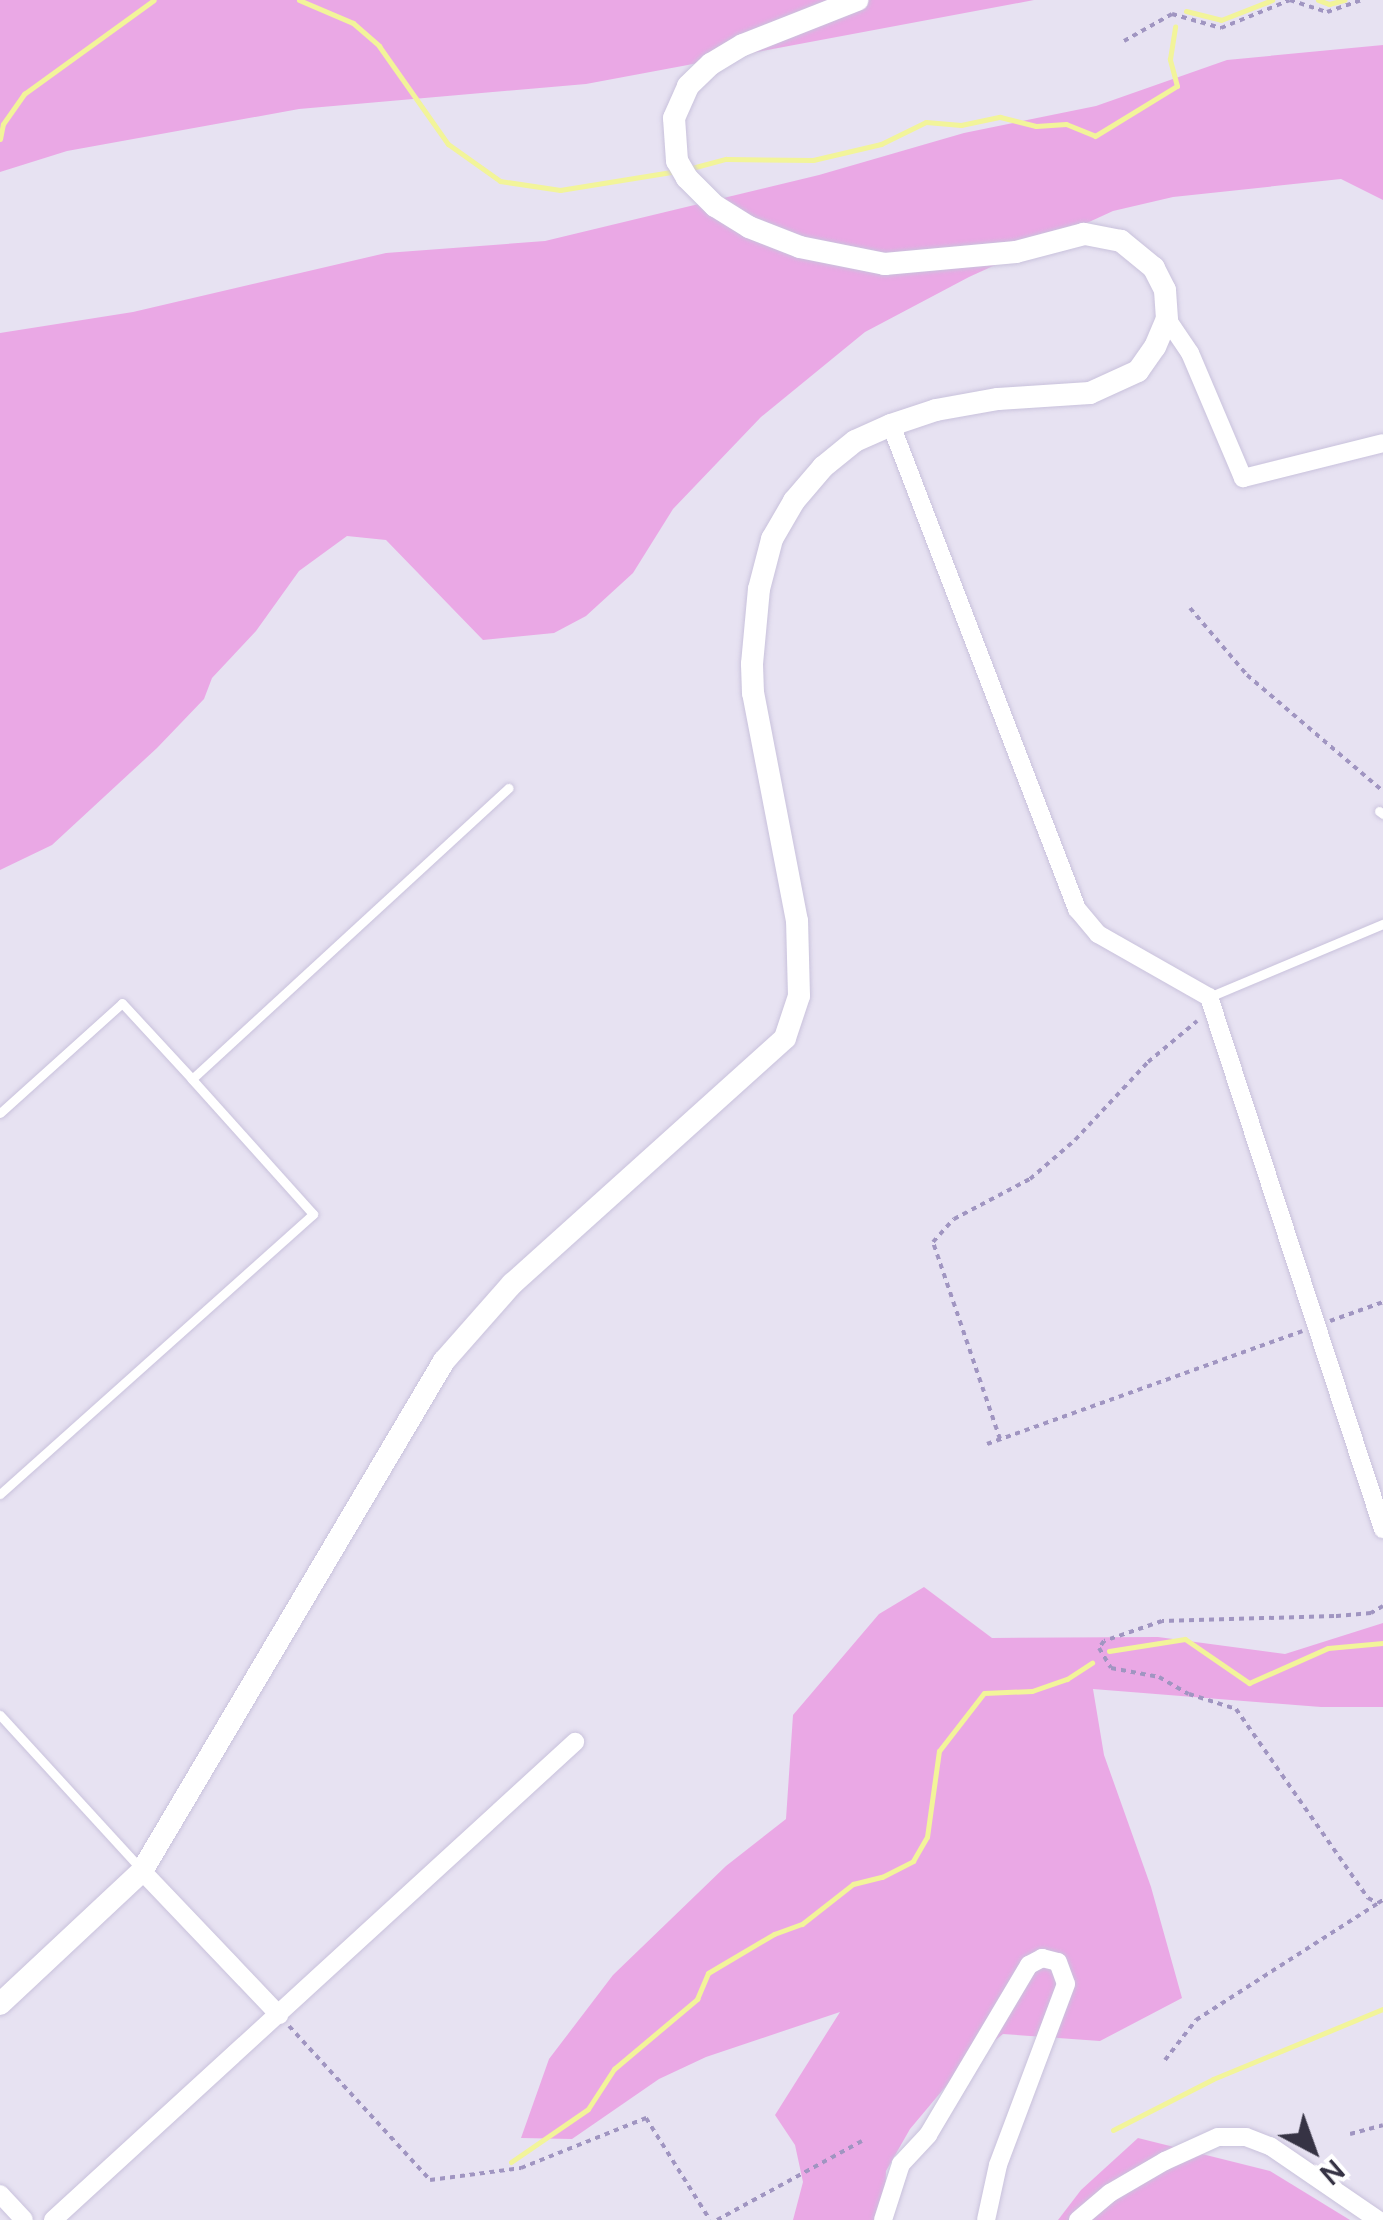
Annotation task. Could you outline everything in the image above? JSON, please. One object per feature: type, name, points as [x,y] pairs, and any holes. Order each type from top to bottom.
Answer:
[{"type":"street","points":[[0,2004],[142,1871],[444,1361],[512,1284],[785,1038],[799,996],[797,922],[752,693],[759,588],[772,539],[794,500],[823,466],[855,441],[891,425],[936,410],[998,399],[1090,392],[1116,384],[1138,371],[1156,346],[1167,319],[1165,290],[1154,268],[1121,240],[1084,234],[1016,252],[868,262],[800,247],[749,227],[715,206],[682,170],[677,106],[688,86],[711,64],[743,44],[857,0]]},
{"type":"street","points":[[1167,319],[1190,353],[1243,478],[1383,443]]},
{"type":"street","points":[[891,425],[1077,909],[1098,934],[1212,1005],[1383,1529]]},
{"type":"street","points":[[52,2220],[575,1742]]},
{"type":"street","points":[[142,1871],[279,2016]]},
{"type":"street","points":[[883,2220],[901,2164],[928,2135],[1029,1965],[1042,1958],[1058,1962],[1066,1984],[998,2166],[986,2220]]},
{"type":"street","points":[[1078,2220],[1110,2193],[1165,2160],[1218,2137],[1270,2146],[1378,2220]]},
{"type":"street","points":[[0,2194],[24,2220]]},
{"type":"lane","points":[[194,1080],[508,788]]},
{"type":"lane","points":[[1212,1005],[1383,924]]},
{"type":"lane","points":[[0,1113],[122,1002],[313,1214],[0,1494]]},
{"type":"lane","points":[[0,1716],[142,1871]]},
{"type":"path","points":[[1124,41],[1150,22],[1172,14],[1222,28],[1290,0],[1327,12],[1362,0]]},
{"type":"path","points":[[1190,608],[1247,675],[1383,791]]},
{"type":"path","points":[[1000,1440],[933,1242],[954,1219],[1030,1179],[1075,1140],[1148,1062],[1212,1005]]},
{"type":"path","points":[[987,1444],[1383,1302]]},
{"type":"path","points":[[1380,1901],[1368,1898],[1341,1862],[1236,1709],[1189,1694],[1160,1676],[1111,1668],[1099,1648],[1104,1641],[1162,1621],[1334,1616],[1370,1613],[1383,1606]]},
{"type":"path","points":[[1165,2060],[1196,2020],[1380,1901]]},
{"type":"path","points":[[279,2016],[430,2180],[522,2168],[646,2118],[714,2220],[862,2142]]},
{"type":"path","points":[[1350,2134],[1383,2125]]},
{"type":"shaded area","points":[[0,0],[1034,0],[586,84],[299,109],[67,151],[0,172]]},
{"type":"shaded area","points":[[1383,45],[1383,200],[1341,179],[1173,197],[1113,211],[969,277],[865,332],[761,417],[673,509],[633,573],[586,616],[554,633],[483,640],[386,540],[347,536],[299,571],[256,631],[212,678],[204,699],[157,748],[52,845],[0,870],[0,333],[133,312],[386,253],[545,241],[819,175],[964,133],[1096,106],[1227,60]]},
{"type":"shaded area","points":[[924,1587],[992,1638],[1158,1637],[1285,1654],[1383,1623],[1383,1707],[1321,1707],[1093,1689],[1104,1755],[1151,1887],[1182,1998],[1100,2041],[1003,2034],[962,2067],[910,2129],[886,2171],[885,2200],[891,2220],[793,2220],[803,2182],[795,2145],[775,2115],[840,2012],[706,2057],[659,2079],[572,2139],[521,2138],[549,2059],[613,1975],[726,1866],[786,1819],[793,1715],[879,1614]]},
{"type":"shaded area","points":[[1138,2138],[1270,2171],[1350,2220],[1058,2220],[1081,2190]]},
{"type":"waterway","points":[[0,139],[3,124],[24,94],[154,0]]},
{"type":"waterway","points":[[299,0],[353,23],[379,46],[448,144],[500,181],[560,190],[677,171]]},
{"type":"waterway","points":[[1186,11],[1221,20],[1272,0]]},
{"type":"waterway","points":[[1318,0],[1329,4],[1344,0]]},
{"type":"waterway","points":[[688,169],[726,159],[813,160],[881,144],[926,122],[961,125],[1000,117],[1036,126],[1066,124],[1095,136],[1177,86],[1170,59],[1175,26]]},
{"type":"waterway","points":[[1109,1651],[1185,1639],[1249,1683],[1328,1648],[1383,1643]]},
{"type":"waterway","points":[[511,2162],[588,2109],[614,2069],[697,1999],[708,1973],[774,1934],[802,1924],[853,1884],[882,1877],[913,1861],[927,1837],[939,1751],[984,1693],[1032,1691],[1067,1679],[1092,1663]]},
{"type":"waterway","points":[[1113,2130],[1213,2079],[1383,2009]]}]
